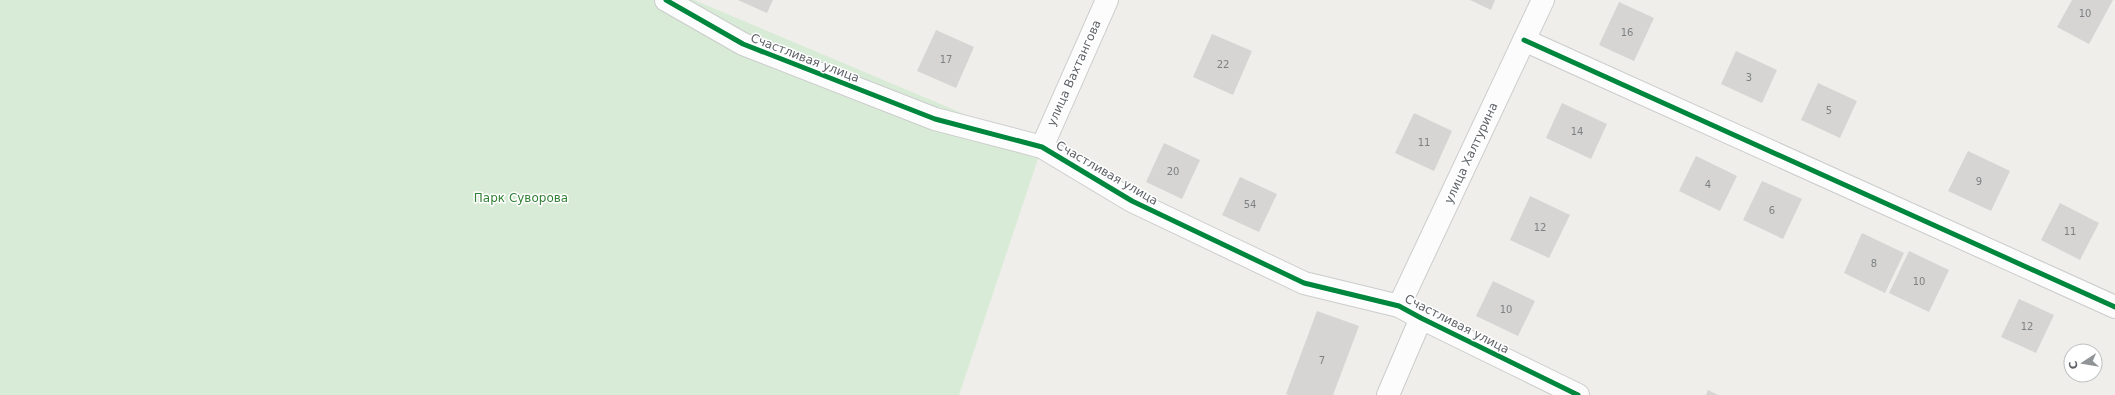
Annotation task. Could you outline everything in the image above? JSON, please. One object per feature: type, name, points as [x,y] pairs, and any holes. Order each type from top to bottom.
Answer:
[{"type":"street","name":"Счастливая улица","points":[[666,0],[743,44],[935,119],[1042,147],[1132,201],[1304,283],[1399,306],[1578,395]]},
{"type":"street","name":"улица Вахтангова","points":[[1042,147],[1107,0]]},
{"type":"street","name":"улица Халтурина","points":[[1399,306],[1543,0]]},
{"type":"street","points":[[1524,40],[2115,307]]},
{"type":"street","points":[[1388,395],[1421,318]]},
{"type":"green space","name":"Парк Суворова","points":[[0,0],[694,0],[1042,147],[959,395],[0,395]]},
{"type":"building","points":[[738,0],[773,0],[767,13]]},
{"type":"building","points":[[1470,0],[1495,0],[1491,10]]},
{"type":"building","points":[[2072,0],[2113,0],[2089,44],[2057,27]]},
{"type":"building","points":[[1619,2],[1654,18],[1634,61],[1599,45]]},
{"type":"building","points":[[936,30],[974,47],[956,88],[917,71]]},
{"type":"building","points":[[1212,34],[1252,51],[1233,95],[1193,77]]},
{"type":"building","points":[[1736,51],[1777,70],[1762,103],[1721,84]]},
{"type":"building","points":[[1818,83],[1857,101],[1840,138],[1801,120]]},
{"type":"building","points":[[1562,103],[1607,124],[1591,159],[1546,138]]},
{"type":"building","points":[[1414,113],[1452,131],[1434,171],[1395,153]]},
{"type":"building","points":[[1164,143],[1200,160],[1182,199],[1146,182]]},
{"type":"building","points":[[1968,151],[2010,171],[1991,211],[1948,191]]},
{"type":"building","points":[[1696,156],[1737,176],[1720,211],[1679,191]]},
{"type":"building","points":[[1240,177],[1277,194],[1259,232],[1222,215]]},
{"type":"building","points":[[1762,181],[1802,199],[1783,239],[1743,220]]},
{"type":"building","points":[[1530,196],[1570,215],[1549,258],[1510,240]]},
{"type":"building","points":[[2060,203],[2099,223],[2080,260],[2041,240]]},
{"type":"building","points":[[1862,233],[1904,253],[1885,293],[1844,273]]},
{"type":"building","points":[[1909,251],[1949,270],[1929,312],[1889,293]]},
{"type":"building","points":[[1493,281],[1535,301],[1518,336],[1476,316]]},
{"type":"building","points":[[2019,299],[2054,315],[2036,353],[2001,337]]},
{"type":"building","points":[[1317,311],[1359,326],[1333,395],[1286,394]]},
{"type":"building","points":[[1708,390],[1718,395],[1706,395]]},
{"type":"cycle path","points":[[666,0],[743,44],[935,119],[1042,147],[1132,201],[1304,283],[1399,306],[1578,395]]},
{"type":"cycle path","points":[[1524,40],[2115,307]]}]
